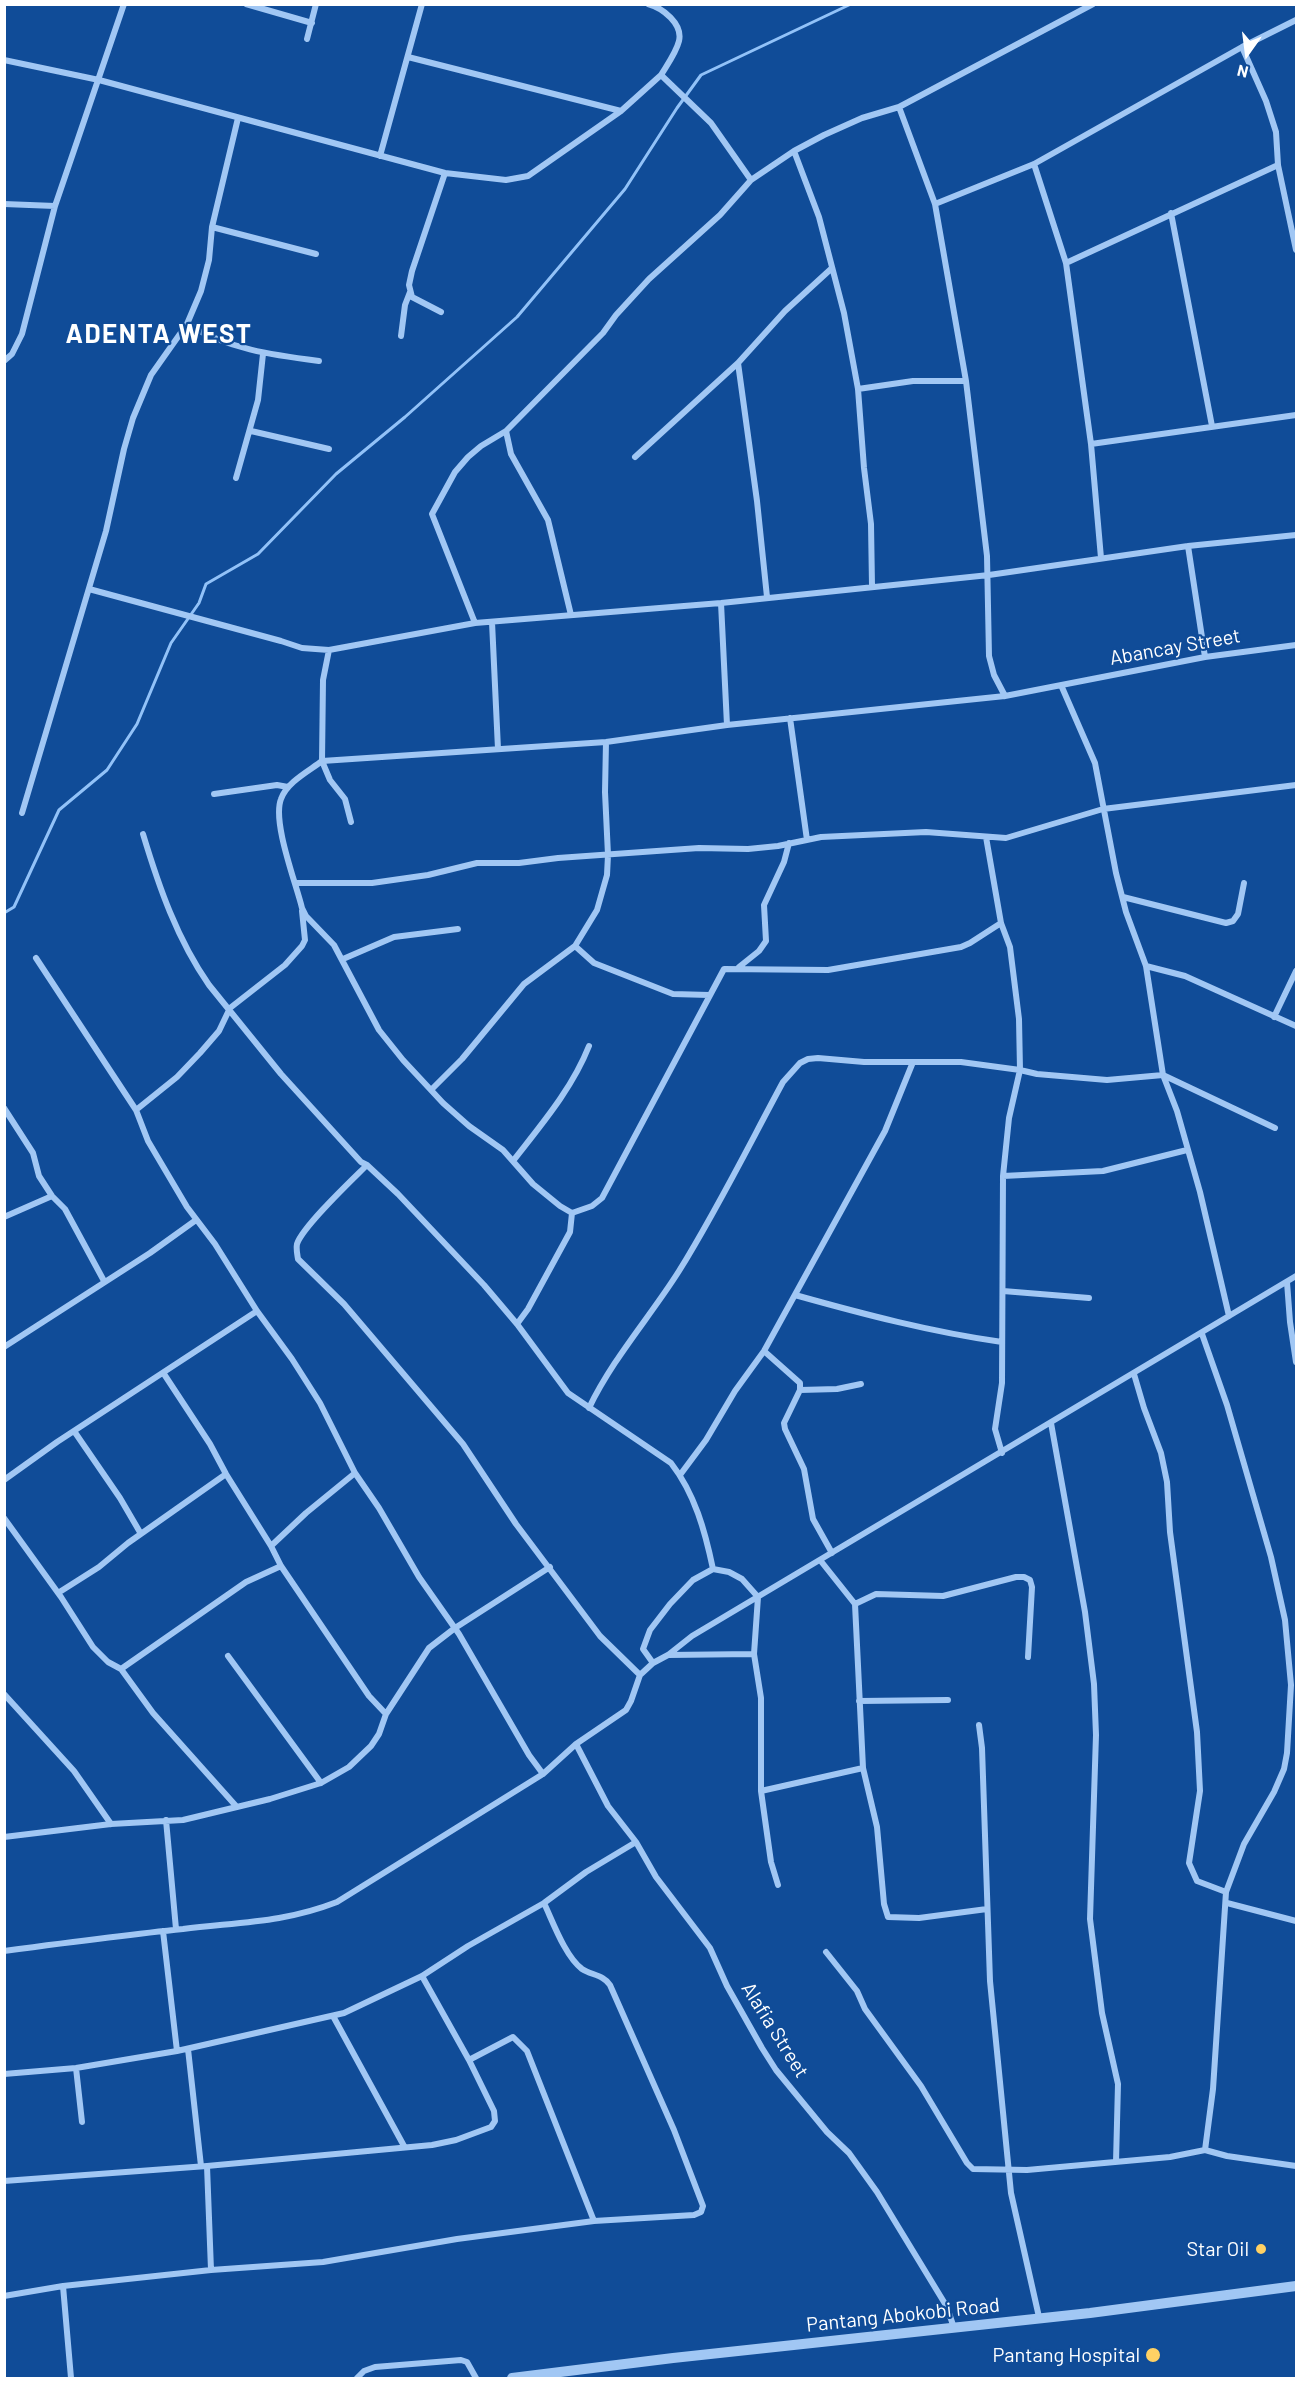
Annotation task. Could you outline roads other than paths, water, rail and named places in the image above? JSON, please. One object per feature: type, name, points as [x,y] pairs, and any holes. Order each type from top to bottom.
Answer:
[{"type":"street","points":[[4,361],[12,354],[22,334],[55,206],[124,4]]},
{"type":"street","points":[[246,4],[312,23]]},
{"type":"street","points":[[308,39],[316,4]]},
{"type":"street","points":[[380,156],[422,4]]},
{"type":"street","points":[[4,60],[99,80],[445,173],[506,180],[528,176],[621,111],[661,75],[680,40],[678,29],[669,15],[656,6],[648,4]]},
{"type":"street","points":[[475,623],[432,514],[455,472],[468,457],[506,431],[603,333],[649,279],[720,215],[751,180],[794,151],[862,118],[899,107],[1093,4]]},
{"type":"street","points":[[935,204],[1035,164],[1242,47],[1296,20]]},
{"type":"street","points":[[1242,47],[1266,101],[1276,132],[1278,165],[1296,250]]},
{"type":"street","points":[[408,57],[621,111]]},
{"type":"street","points":[[661,75],[711,123],[751,180]]},
{"type":"street","points":[[899,107],[935,204],[966,381],[989,574],[989,656],[994,675],[1005,696]]},
{"type":"street","points":[[22,813],[106,531],[124,449],[134,418],[151,375],[187,324],[201,291],[209,260],[212,227],[238,118]]},
{"type":"street","points":[[794,151],[814,201],[844,313],[858,389],[871,524],[872,586]]},
{"type":"street","points":[[1035,164],[1065,263],[1091,444],[1101,558]]},
{"type":"street","points":[[1065,263],[1278,165]]},
{"type":"street","points":[[401,336],[412,271],[445,173]]},
{"type":"street","points":[[4,204],[55,206]]},
{"type":"street","points":[[1171,213],[1212,426]]},
{"type":"street","points":[[212,227],[316,254]]},
{"type":"street","points":[[634,457],[738,363],[785,311],[832,268]]},
{"type":"street","points":[[410,292],[412,297],[441,312]]},
{"type":"street","points":[[187,324],[208,337],[263,354],[319,361]]},
{"type":"street","points":[[236,478],[258,400],[263,354]]},
{"type":"street","points":[[738,363],[757,501],[767,597]]},
{"type":"street","points":[[858,389],[913,381],[966,381]]},
{"type":"street","points":[[1091,444],[1296,415]]},
{"type":"street","points":[[251,431],[328,449]]},
{"type":"street","points":[[506,431],[511,454],[548,520],[571,615]]},
{"type":"street","points":[[89,589],[302,648],[329,650],[475,623],[721,603],[989,574],[1188,546],[1296,535]]},
{"type":"street","points":[[1188,546],[1205,657]]},
{"type":"street","points":[[721,603],[727,725]]},
{"type":"street","points":[[492,622],[498,748]]},
{"type":"street","name":"Abancay Street","points":[[322,760],[606,742],[727,725],[1005,696],[1205,657],[1296,645]]},
{"type":"street","points":[[329,650],[323,680],[322,760],[330,780],[345,799],[351,822]]},
{"type":"street","points":[[1061,685],[1095,763],[1123,897],[1146,966],[1163,1075],[1177,1111],[1208,1221],[1229,1316]]},
{"type":"street","points":[[790,718],[807,840]]},
{"type":"street","points":[[432,1089],[462,1059],[524,984],[575,946],[597,910],[607,875],[606,742]]},
{"type":"street","points":[[136,1110],[177,1077],[200,1053],[219,1031],[230,1008],[285,965],[302,946],[305,940],[302,908],[279,823],[281,799],[288,787],[322,760]]},
{"type":"street","points":[[214,794],[277,785],[288,787]]},
{"type":"street","points":[[296,883],[342,884],[393,881],[477,863],[519,864],[558,858],[699,848],[748,849],[821,837],[917,832],[1006,838],[1103,809],[1296,785]]},
{"type":"street","points":[[143,834],[158,884],[182,942],[203,977],[327,1126],[398,1194],[484,1285],[517,1324],[568,1393],[664,1458],[680,1475],[701,1521],[713,1569]]},
{"type":"street","points":[[986,837],[1001,923],[1010,947],[1018,1019],[1020,1070],[1009,1118],[1003,1176],[1002,1383],[995,1429],[1002,1453]]},
{"type":"street","points":[[738,968],[759,951],[766,941],[764,904],[776,882],[789,843]]},
{"type":"street","points":[[1123,897],[1226,923],[1233,921],[1238,914],[1244,883]]},
{"type":"street","points":[[302,908],[306,916],[334,945],[343,959],[379,1030],[443,1103],[503,1150],[533,1184],[572,1213],[592,1206],[602,1198],[724,969],[802,970],[856,966],[961,947],[1001,923]]},
{"type":"street","points":[[343,959],[394,937],[458,929]]},
{"type":"street","points":[[575,946],[594,963],[673,994],[709,995]]},
{"type":"street","points":[[36,958],[136,1110],[148,1141],[196,1220],[237,1276],[257,1311],[320,1402],[355,1473],[379,1508],[419,1577],[455,1628],[528,1755],[543,1774]]},
{"type":"street","points":[[1146,966],[1185,976],[1296,1026]]},
{"type":"street","points":[[1274,1017],[1296,970]]},
{"type":"street","points":[[513,1161],[571,1084],[589,1046]]},
{"type":"street","points":[[589,1408],[619,1354],[669,1287],[707,1226],[783,1082],[792,1070],[808,1059],[864,1062],[961,1062],[1037,1074],[1107,1080],[1163,1075],[1275,1128]]},
{"type":"street","points":[[680,1475],[706,1440],[735,1390],[764,1351],[885,1131],[913,1062]]},
{"type":"street","points":[[4,1108],[33,1153],[39,1176],[52,1196],[65,1209],[104,1281]]},
{"type":"street","points":[[1003,1176],[1103,1171],[1187,1150]]},
{"type":"street","points":[[367,1165],[340,1191],[305,1232],[298,1242],[296,1250],[298,1258],[344,1304],[463,1444],[516,1524],[600,1636],[640,1675]]},
{"type":"street","points":[[4,1217],[52,1196]]},
{"type":"street","points":[[517,1324],[528,1309],[570,1232],[572,1213]]},
{"type":"street","points":[[4,1347],[150,1253],[196,1220]]},
{"type":"street","points":[[4,1951],[176,1929],[266,1922],[310,1912],[337,1902],[543,1774],[576,1744],[626,1710],[630,1706],[640,1675],[653,1663],[668,1655],[692,1636],[1296,1276]]},
{"type":"street","points":[[1287,1282],[1296,1362]]},
{"type":"street","points":[[1003,1291],[1089,1298]]},
{"type":"street","points":[[795,1295],[855,1313],[939,1333],[1002,1342]]},
{"type":"street","points":[[4,1480],[74,1431],[257,1311]]},
{"type":"street","points":[[1202,1334],[1227,1405],[1271,1557],[1285,1620],[1291,1676],[1284,1769],[1274,1792],[1244,1844],[1226,1893],[1213,2089],[1206,2150]]},
{"type":"street","points":[[764,1351],[800,1383],[800,1390],[788,1415],[785,1429],[804,1469],[813,1519],[832,1553]]},
{"type":"street","points":[[164,1374],[194,1417],[281,1566],[369,1696],[386,1714]]},
{"type":"street","points":[[1134,1374],[1143,1408],[1161,1453],[1167,1482],[1170,1532],[1195,1711],[1200,1791],[1190,1863],[1197,1881],[1226,1893]]},
{"type":"street","points":[[800,1390],[837,1389],[861,1384]]},
{"type":"street","points":[[1051,1423],[1085,1612],[1094,1684],[1096,1735],[1089,1898],[1101,2013],[1118,2084],[1116,2162]]},
{"type":"street","points":[[74,1431],[114,1488],[141,1534]]},
{"type":"street","points":[[271,1546],[306,1512],[355,1473]]},
{"type":"street","points":[[58,1593],[99,1567],[141,1534],[226,1474]]},
{"type":"street","points":[[4,1518],[58,1593],[93,1647],[108,1662],[121,1669],[153,1713],[236,1806]]},
{"type":"street","points":[[820,1560],[855,1604],[863,1768],[877,1827],[883,1896],[888,1917],[918,1918],[987,1909]]},
{"type":"street","points":[[121,1669],[246,1582],[281,1566]]},
{"type":"street","points":[[4,1837],[202,1816],[321,1784],[349,1767],[371,1746],[379,1734],[386,1714],[429,1648],[455,1628],[550,1567]]},
{"type":"street","points":[[653,1663],[643,1649],[650,1630],[693,1580],[713,1569],[729,1572],[742,1579],[758,1597],[754,1654],[761,1698],[761,1791],[771,1862],[778,1885]]},
{"type":"street","points":[[855,1604],[876,1594],[943,1596],[1016,1577],[1024,1577],[1030,1580],[1032,1587],[1028,1657]]},
{"type":"street","points":[[668,1655],[754,1654]]},
{"type":"street","points":[[228,1656],[321,1784]]},
{"type":"street","points":[[4,1694],[74,1771],[111,1824]]},
{"type":"street","points":[[860,1701],[948,1700]]},
{"type":"street","points":[[979,1725],[982,1748],[990,1981],[1012,2201],[1039,2317]]},
{"type":"street","name":"Alafia Street","points":[[576,1744],[600,1794],[636,1842],[656,1877],[710,1948],[741,2012],[776,2070],[827,2132],[849,2153],[877,2192],[946,2307],[954,2328]]},
{"type":"street","points":[[761,1791],[863,1768]]},
{"type":"street","points":[[166,1820],[176,1929]]},
{"type":"street","points":[[4,2074],[76,2068],[188,2049],[333,2016],[354,2009],[422,1976],[468,1946],[544,1903],[586,1872],[636,1842]]},
{"type":"street","points":[[4,2296],[63,2286],[211,2270],[323,2262],[457,2239],[594,2221],[694,2215],[701,2212],[703,2206],[674,2130],[610,1985],[604,1978],[586,1971],[577,1964],[557,1933],[544,1903]]},
{"type":"street","points":[[1227,1903],[1296,1921]]},
{"type":"street","points":[[163,1931],[177,2051]]},
{"type":"street","points":[[826,1952],[857,1991],[866,2009],[921,2086],[969,2166],[977,2170],[1010,2171],[1116,2162],[1170,2157],[1206,2150],[1227,2156],[1296,2166]]},
{"type":"street","points":[[4,2181],[337,2155],[404,2146],[432,2145],[456,2140],[491,2127],[495,2121],[494,2111],[469,2060],[422,1976]]},
{"type":"street","points":[[333,2016],[404,2146]]},
{"type":"street","points":[[469,2060],[513,2037],[527,2051],[594,2221]]},
{"type":"street","points":[[188,2049],[204,2166],[211,2270]]},
{"type":"street","points":[[76,2068],[82,2122]]},
{"type":"street","points":[[63,2286],[70,2379]]},
{"type":"street","name":"Pantang Abokobi Road","points":[[512,2379],[673,2358],[954,2328],[1296,2286]]},
{"type":"street","points":[[357,2379],[358,2375],[364,2371],[375,2367],[461,2360],[467,2362],[476,2379]]},
{"type":"waterway","points":[[4,913],[14,907],[59,810],[107,770],[137,724],[171,643],[199,603],[206,584],[258,554],[336,474],[405,417],[517,317],[625,189],[701,75],[851,4]]},
{"type":"place","name":"Star Oil","points":[[1261,2249]]},
{"type":"place","name":"Pantang Hospital","points":[[1153,2355]]},
{"type":"district","name":"ADENTA WEST","points":[[159,334]]}]
